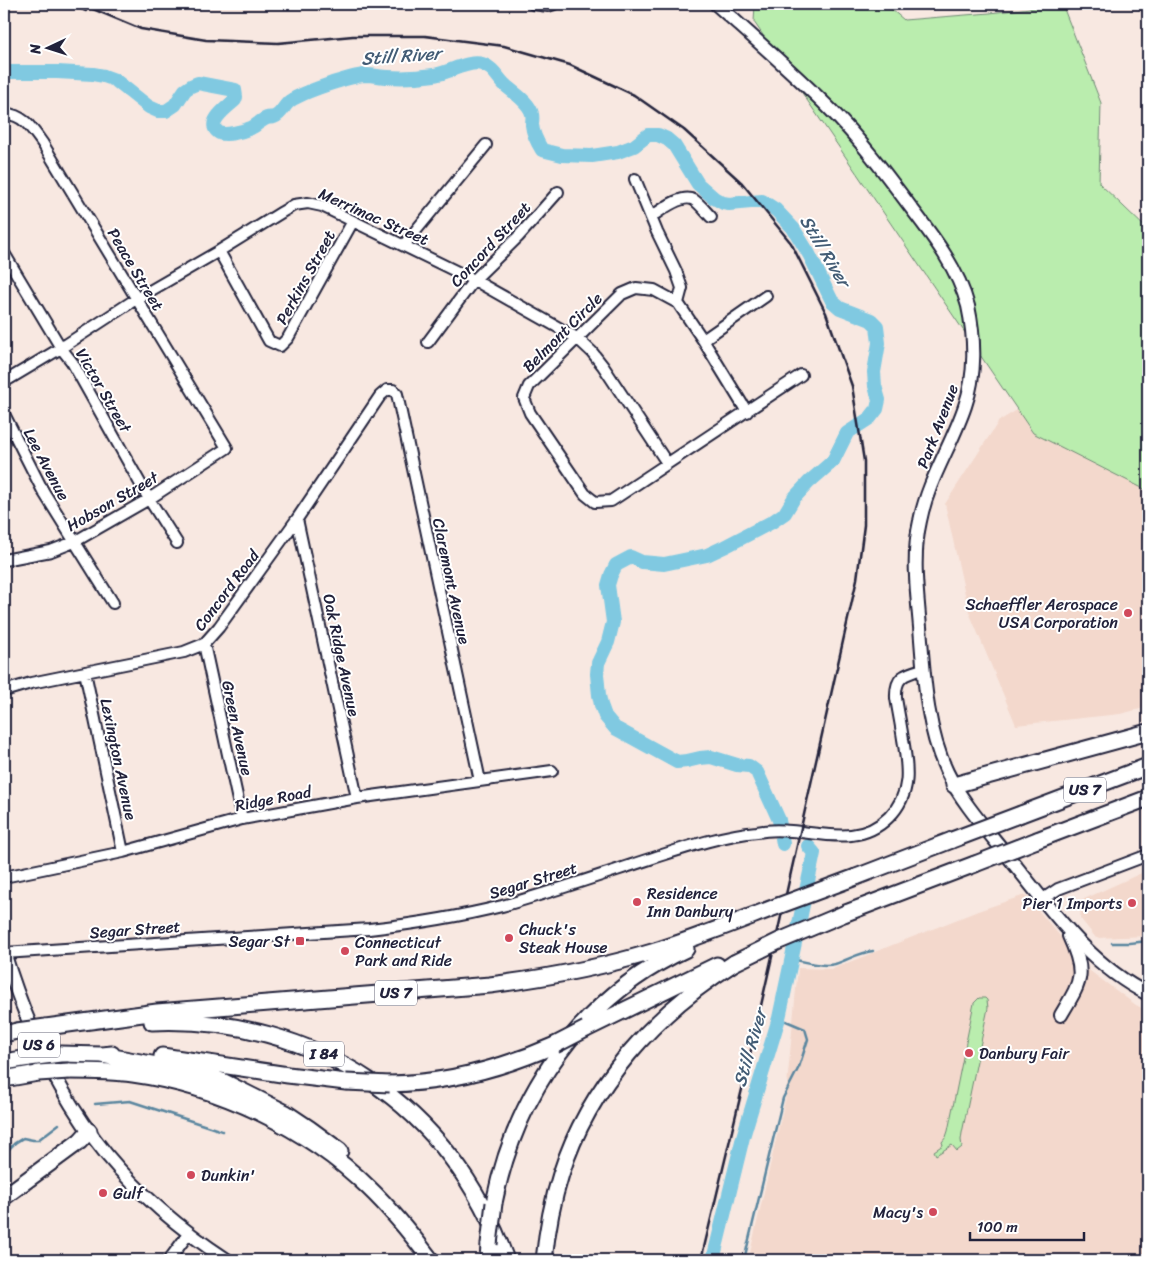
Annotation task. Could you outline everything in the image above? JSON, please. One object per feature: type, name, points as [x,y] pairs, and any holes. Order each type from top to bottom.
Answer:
[{"type":"highway","points":[[954,785],[1148,732]]},
{"type":"highway","name":"US 7","points":[[46,1027],[157,1012],[490,985],[536,979],[600,966],[652,952],[737,924],[778,906],[1148,766]]},
{"type":"highway","points":[[1021,814],[1148,774]]},
{"type":"highway","name":"US 7","points":[[735,959],[846,913],[1148,798]]},
{"type":"highway","points":[[1037,840],[1148,810]]},
{"type":"highway","points":[[488,1260],[494,1204],[498,1183],[510,1144],[528,1102],[550,1065],[578,1030],[605,1002],[626,985],[646,970],[673,955],[737,924]]},
{"type":"highway","points":[[4,1062],[60,1054],[102,1055],[136,1052],[346,1082],[390,1084],[440,1080],[474,1073],[520,1059],[555,1045],[735,959]]},
{"type":"highway","points":[[544,1260],[550,1216],[562,1173],[580,1129],[603,1088],[630,1051],[662,1018],[735,959]]},
{"type":"highway","name":"I 84","points":[[11,1032],[46,1027],[185,1022],[240,1028],[294,1042],[320,1052],[368,1079],[404,1108],[450,1155],[466,1178],[493,1228],[506,1260]]},
{"type":"highway","points":[[102,1055],[184,1070],[222,1081],[286,1113],[354,1162],[375,1182],[395,1203],[436,1260]]},
{"type":"highway","points":[[4,1079],[38,1073],[69,1071],[132,1074],[208,1091],[259,1112],[306,1139],[368,1187],[390,1209],[431,1260]]},
{"type":"highway","points":[[4,1188],[76,1136],[90,1131]]},
{"type":"highway","points":[[4,1196],[80,1141],[90,1131]]},
{"type":"main road","name":"Park Avenue","points":[[716,4],[830,109],[868,152],[936,240],[954,270],[967,304],[973,343],[971,384],[961,417],[933,479],[920,517],[917,536],[916,571],[923,669],[928,708],[936,741],[947,772],[954,785],[997,843],[1063,923]]},
{"type":"main road","points":[[1063,923],[1090,953],[1128,983],[1148,994]]},
{"type":"main road","points":[[1061,1015],[1080,981],[1080,967],[1075,949],[1063,923]]},
{"type":"main road","name":"US 6","points":[[4,952],[19,999],[40,1048],[64,1092],[90,1131],[123,1172],[156,1204],[189,1233],[228,1260]]},
{"type":"street","points":[[533,4],[548,6],[554,4]]},
{"type":"street","name":"Peace Street","points":[[7,114],[28,123],[43,144],[227,448]]},
{"type":"street","points":[[404,245],[486,144]]},
{"type":"street","points":[[635,179],[682,288],[678,303]]},
{"type":"street","name":"Concord Street","points":[[428,342],[474,280],[518,237],[558,192]]},
{"type":"street","points":[[651,217],[685,198],[693,199],[711,217]]},
{"type":"street","name":"Merrimac Street","points":[[4,382],[61,348],[136,299],[294,205],[308,203],[322,206],[474,280],[577,338],[603,366],[667,463]]},
{"type":"street","name":"Perkins Street","points":[[219,250],[269,341],[280,346],[288,338],[353,221]]},
{"type":"street","name":"Victor Street","points":[[4,253],[61,348],[72,362],[149,499],[177,543]]},
{"type":"street","name":"Belmont Circle","points":[[746,412],[703,340],[678,303],[654,290],[636,288],[622,294],[577,338],[529,386],[524,398],[530,413],[585,494],[596,502],[611,501],[667,463],[746,412],[801,375]]},
{"type":"street","points":[[703,340],[766,296]]},
{"type":"street","name":"Concord Road","points":[[4,691],[31,683],[184,652],[204,644],[219,627],[297,519],[380,396],[387,390],[393,390]]},
{"type":"street","name":"Claremont Avenue","points":[[393,390],[397,394],[480,781]]},
{"type":"street","name":"Lee Avenue","points":[[4,414],[43,491],[112,603]]},
{"type":"street","name":"Hobson Street","points":[[4,560],[51,551],[74,542],[149,499],[227,448]]},
{"type":"street","name":"Oak Ridge Avenue","points":[[297,519],[357,798]]},
{"type":"street","name":"Green Avenue","points":[[204,644],[242,819]]},
{"type":"street","name":"Segar Street","points":[[4,952],[369,928],[425,922],[511,904],[674,851],[739,835],[768,830],[789,830],[848,836],[870,830],[881,824],[889,816],[903,796],[908,775],[895,689],[902,676],[923,669]]},
{"type":"street","name":"Lexington Avenue","points":[[85,672],[123,852]]},
{"type":"street","name":"Ridge Road","points":[[4,877],[123,852],[242,819],[357,798],[552,771]]},
{"type":"street","points":[[1043,899],[1058,888],[1148,855]]},
{"type":"street","points":[[170,1260],[189,1233]]},
{"type":"shaded area","points":[[1106,356],[1148,472],[1148,707],[1120,714],[1016,725],[969,612],[945,504],[999,421]]},
{"type":"shaded area","points":[[1148,870],[1148,936],[1096,938],[1080,918],[1082,900]]},
{"type":"shaded area","name":"Danbury Fair","points":[[1025,895],[1090,971],[1136,1005],[1148,1011],[1148,1260],[750,1260],[750,1253],[786,1096],[798,968],[832,969],[978,911]]},
{"type":"green space","points":[[755,4],[885,4],[904,20],[990,13],[1062,4],[1101,103],[1099,183],[1148,230],[1148,491],[1033,433],[754,22]]},
{"type":"green space","points":[[979,998],[987,1000],[988,1008],[962,1133],[962,1147],[957,1151],[952,1145],[936,1155],[934,1151],[943,1145],[942,1142],[948,1131],[974,1003]]},
{"type":"waterway","name":"Still River","points":[[4,72],[57,72],[104,76],[115,80],[149,107],[158,111],[166,111],[175,105],[185,90],[198,83],[235,90],[235,100],[219,114],[214,124],[218,132],[229,134],[251,128],[265,119],[277,116],[296,97],[338,81],[365,75],[385,77],[429,76],[477,63],[492,70],[530,109],[534,135],[542,150],[562,155],[592,156],[618,152],[634,146],[648,135],[658,135],[674,145],[698,184],[714,198],[729,204],[762,201],[776,210],[793,228],[809,254],[832,301],[840,308],[871,320],[877,326],[879,343],[874,372],[879,400],[877,409],[870,418],[847,433],[833,461],[794,498],[785,513],[772,522],[707,555],[664,564],[642,562],[631,557],[616,565],[608,585],[613,622],[608,642],[598,663],[597,674],[601,705],[605,716],[615,728],[677,762],[711,757],[737,765],[749,766],[757,772],[779,820],[783,844]]},
{"type":"waterway","name":"Still River","points":[[713,1260],[743,1137],[779,1018],[814,853],[808,846]]},
{"type":"waterway","points":[[1112,943],[1148,941]]},
{"type":"waterway","points":[[792,959],[814,964],[830,965],[873,951]]},
{"type":"waterway","points":[[744,1260],[783,1098],[799,1067],[808,1039],[805,1029],[779,1018]]},
{"type":"waterway","points":[[95,1104],[130,1101],[222,1131]]},
{"type":"waterway","points":[[4,1154],[23,1138],[38,1140],[59,1124]]},
{"type":"railway","points":[[70,4],[86,11]]},
{"type":"railway","points":[[81,4],[141,29],[206,40],[278,43],[353,36],[425,36],[504,46],[570,65],[634,95],[684,130],[742,183],[791,243],[826,313],[852,386],[864,461],[864,525],[857,579],[744,1081],[701,1260]]},
{"type":"place","name":"Schaeffler Aerospace USA Corporation","points":[[1128,613]]},
{"type":"place","name":"Residence Inn Danbury","points":[[637,902]]},
{"type":"place","name":"Pier 1 Imports","points":[[1132,903]]},
{"type":"place","name":"Chuck's Steak House","points":[[509,938]]},
{"type":"place","name":"Segar St","points":[[300,941]]},
{"type":"place","name":"Connecticut Park and Ride","points":[[345,951]]},
{"type":"place","name":"Danbury Fair","points":[[969,1053]]},
{"type":"place","name":"Dunkin'","points":[[191,1175]]},
{"type":"place","name":"Gulf","points":[[103,1193]]},
{"type":"place","name":"Macy's","points":[[933,1212]]}]
